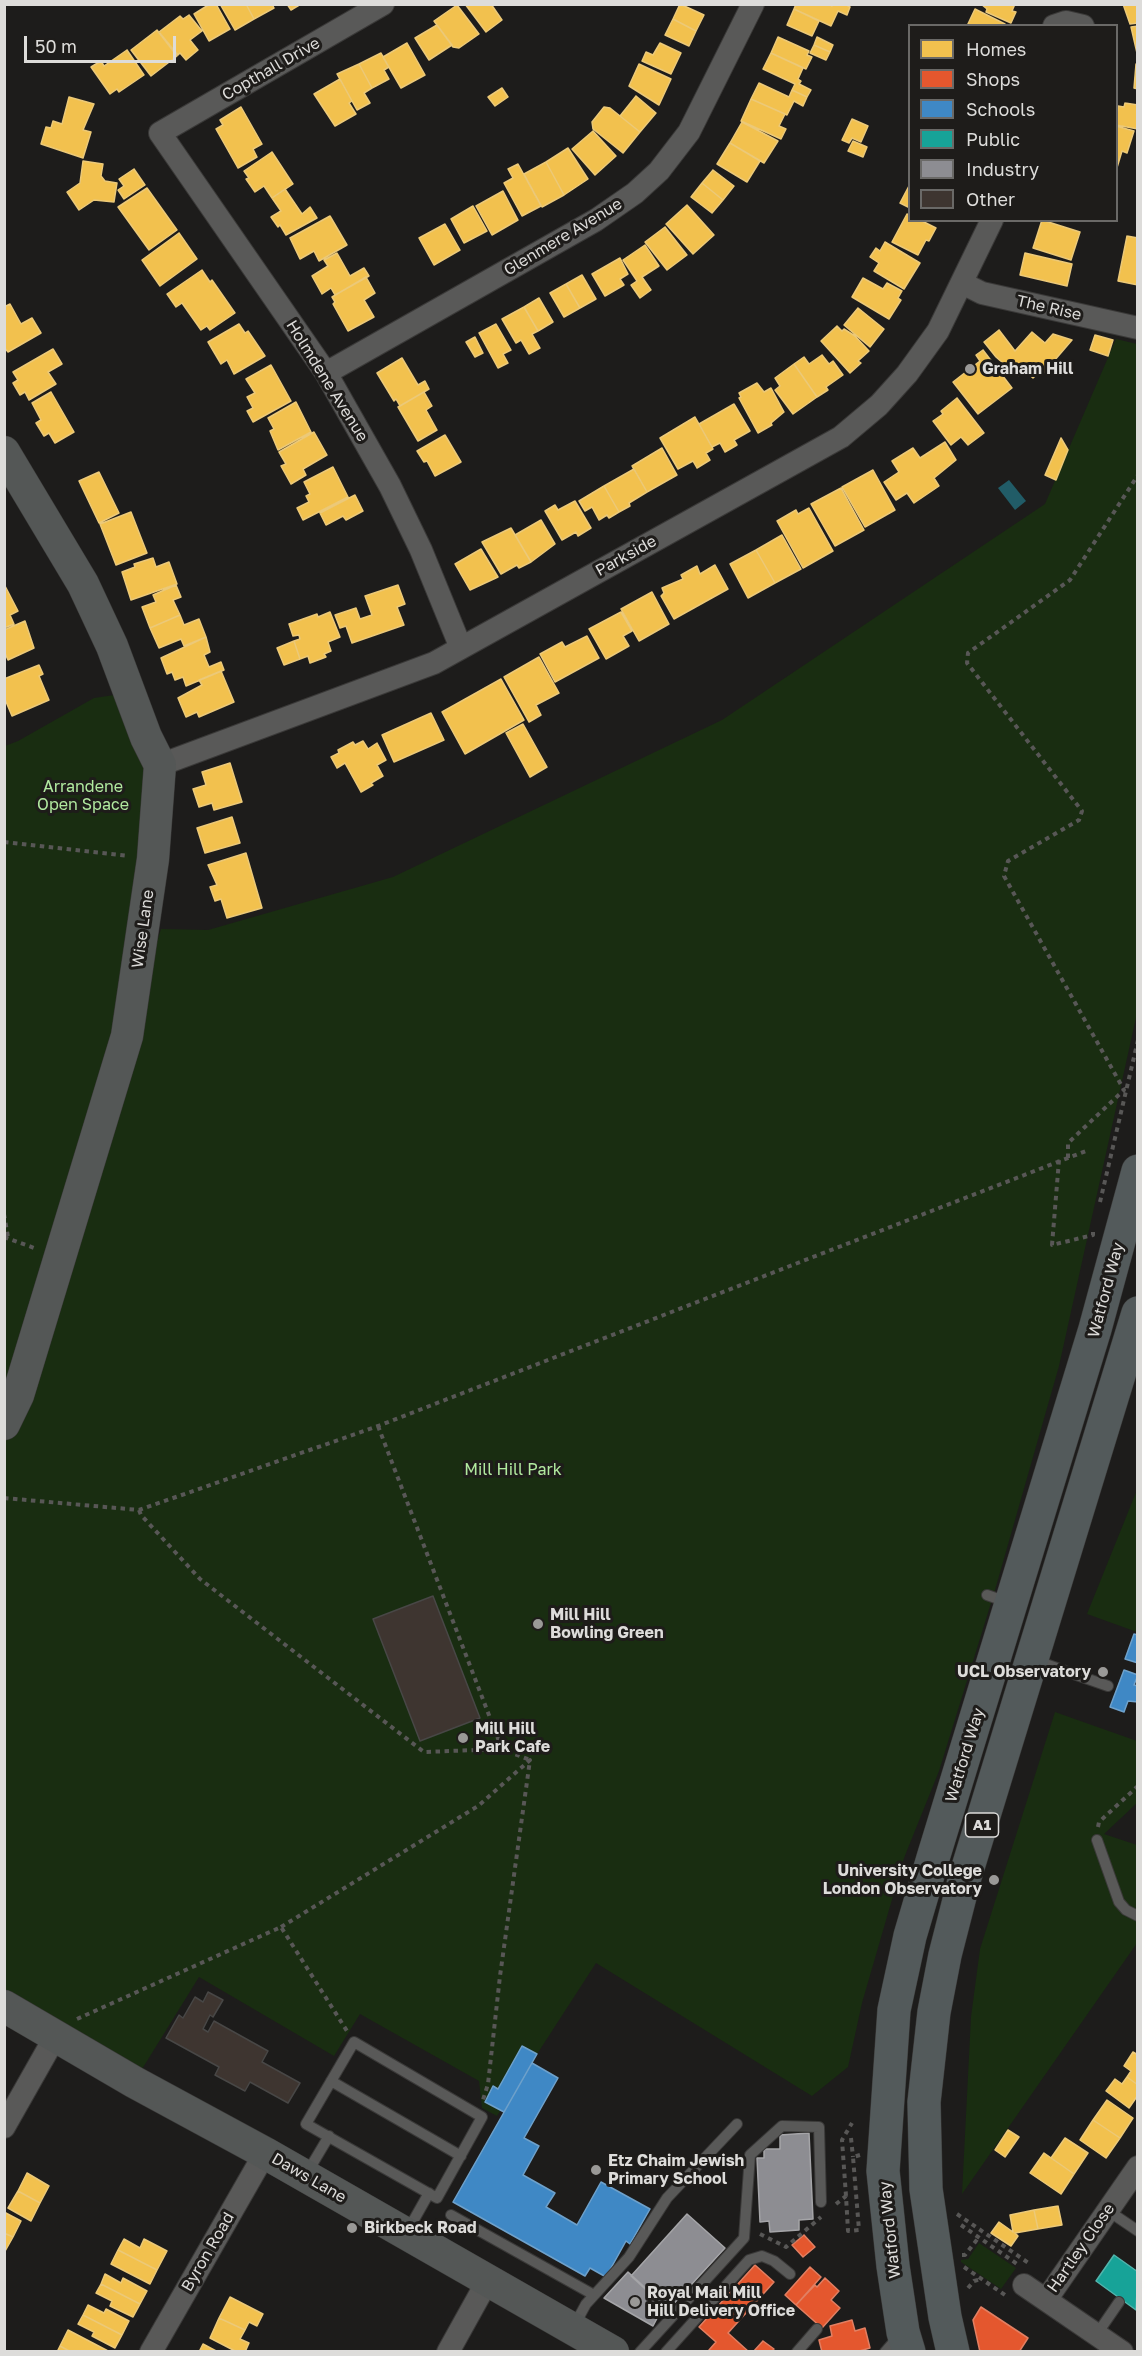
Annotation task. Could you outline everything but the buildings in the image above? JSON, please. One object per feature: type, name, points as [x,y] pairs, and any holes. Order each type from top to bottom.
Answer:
[{"type":"highway","name":"Watford Way","points":[[899,2345],[883,2171],[894,2010],[910,1936],[933,1858],[1000,1600],[1095,1329],[1137,1171]]},
{"type":"highway","name":"A1","points":[[953,2352],[945,2317],[926,2189],[924,2102],[934,2012],[945,1955],[965,1877],[1033,1660],[1137,1312]]},
{"type":"street","name":"Copthall Drive","points":[[160,133],[383,4]]},
{"type":"street","name":"Glenmere Avenue","points":[[326,373],[596,220],[635,193],[659,171],[688,132],[753,4]]},
{"type":"street","name":"Holmdene Avenue","points":[[160,133],[326,373],[390,486],[421,550],[461,648]]},
{"type":"street","name":"Parkside","points":[[160,765],[434,663],[841,437],[879,405],[907,374],[938,331],[991,222]]},
{"type":"street","name":"The Rise","points":[[962,283],[982,293],[1137,328]]},
{"type":"street","name":"Wise Lane","points":[[4,453],[83,584],[112,646],[160,765],[153,859],[127,1036],[18,1395],[4,1424]]},
{"type":"street","name":"Daws Lane","points":[[4,2006],[613,2352]]},
{"type":"street","points":[[4,2127],[59,2039]]},
{"type":"street","name":"Byron Road","points":[[151,2352],[265,2153]]},
{"type":"street","name":"Hartley Close","points":[[1046,2300],[1137,2167]]},
{"type":"street","points":[[1020,2278],[1046,2300],[1122,2352]]},
{"type":"street","points":[[448,2352],[488,2280]]},
{"type":"lane","points":[[1033,1660],[1108,1686]]},
{"type":"lane","points":[[1097,1840],[1119,1902],[1126,1910],[1137,1916]]},
{"type":"lane","points":[[354,2042],[482,2117],[437,2198],[306,2124],[331,2081],[354,2042]]},
{"type":"lane","points":[[331,2081],[461,2156]]},
{"type":"lane","points":[[573,2328],[586,2304],[629,2257],[668,2198],[736,2124]]},
{"type":"lane","points":[[640,2352],[744,2238],[750,2155],[782,2126],[819,2127],[821,2202]]},
{"type":"lane","points":[[305,2176],[329,2136]]},
{"type":"lane","points":[[405,2235],[429,2193]]},
{"type":"lane","points":[[1107,2210],[1137,2231]]},
{"type":"lane","points":[[451,2215],[594,2295]]},
{"type":"lane","points":[[666,2352],[749,2260],[762,2256],[774,2261],[790,2274]]},
{"type":"lane","points":[[1097,2334],[1119,2302]]},
{"type":"lane","points":[[797,2352],[818,2329]]},
{"type":"path","points":[[1068,1158],[1068,1143],[1124,1090],[1004,876],[1008,861],[1079,820],[1082,811],[967,663],[969,653],[1070,580],[1137,475]]},
{"type":"path","points":[[4,842],[153,859]]},
{"type":"path","points":[[1098,1212],[1137,1040]]},
{"type":"path","points":[[4,1498],[139,1510],[378,1426],[1086,1151]]},
{"type":"path","points":[[1059,1160],[1052,1245],[1093,1235],[1095,1223]]},
{"type":"path","points":[[4,1214],[6,1237],[59,1258]]},
{"type":"path","points":[[378,1426],[502,1749]]},
{"type":"path","points":[[139,1510],[141,1515],[200,1578],[424,1752],[502,1749],[530,1760]]},
{"type":"path","points":[[59,2039],[77,2019],[281,1928],[478,1806],[530,1760]]},
{"type":"path","points":[[490,2110],[481,2105],[488,2084],[501,1964],[530,1760]]},
{"type":"path","points":[[1097,1840],[1099,1822],[1137,1786]]},
{"type":"path","points":[[281,1928],[354,2042]]},
{"type":"path","points":[[846,2196],[842,2140],[852,2123]]},
{"type":"path","points":[[851,2138],[853,2157]]},
{"type":"path","points":[[954,2212],[1020,2278]]},
{"type":"path","points":[[959,2263],[1003,2294],[1020,2278],[1021,2267],[961,2224]]},
{"type":"path","points":[[965,2255],[979,2237]]},
{"type":"path","points":[[964,2294],[974,2281],[981,2278]]},
{"type":"green space","name":"Mill Hill Park","points":[[1116,339],[1137,344],[1137,1013],[1059,1366],[995,1590],[939,1771],[904,1858],[862,2003],[848,2067],[812,2096],[596,1963],[497,2116],[482,2108],[479,2081],[360,2014],[334,2056],[199,1977],[134,2082],[5,2006],[5,746],[94,698],[135,692],[165,768],[127,1034],[161,929],[208,930],[393,877],[722,720],[1045,504]]},
{"type":"green space","points":[[1137,1490],[1137,1632],[1087,1614]]},
{"type":"green space","points":[[1055,1712],[1137,1741],[1137,1803],[1104,1834],[1137,1845],[1137,1943],[962,2194],[971,2017],[980,1949]]},
{"type":"green space","points":[[979,2243],[1016,2268],[1001,2289],[961,2262],[961,2260],[968,2259]]},
{"type":"water","points":[[1009,480],[1026,501],[1015,510],[998,488]]},
{"type":"place","name":"Graham Hill","points":[[970,369]]},
{"type":"place","name":"Mill Hill Bowling Green","points":[[538,1624]]},
{"type":"place","name":"UCL Observatory","points":[[1103,1672]]},
{"type":"place","name":"Mill Hill Park Cafe","points":[[463,1738]]},
{"type":"place","name":"University College London Observatory","points":[[994,1880]]},
{"type":"place","name":"Etz Chaim Jewish Primary School","points":[[596,2170]]},
{"type":"place","name":"Birkbeck Road","points":[[352,2228]]},
{"type":"place","name":"Royal Mail Mill Hill Delivery Office","points":[[635,2302]]},
{"type":"park label","name":"Arrandene Open Space","points":[[83,796]]}]
